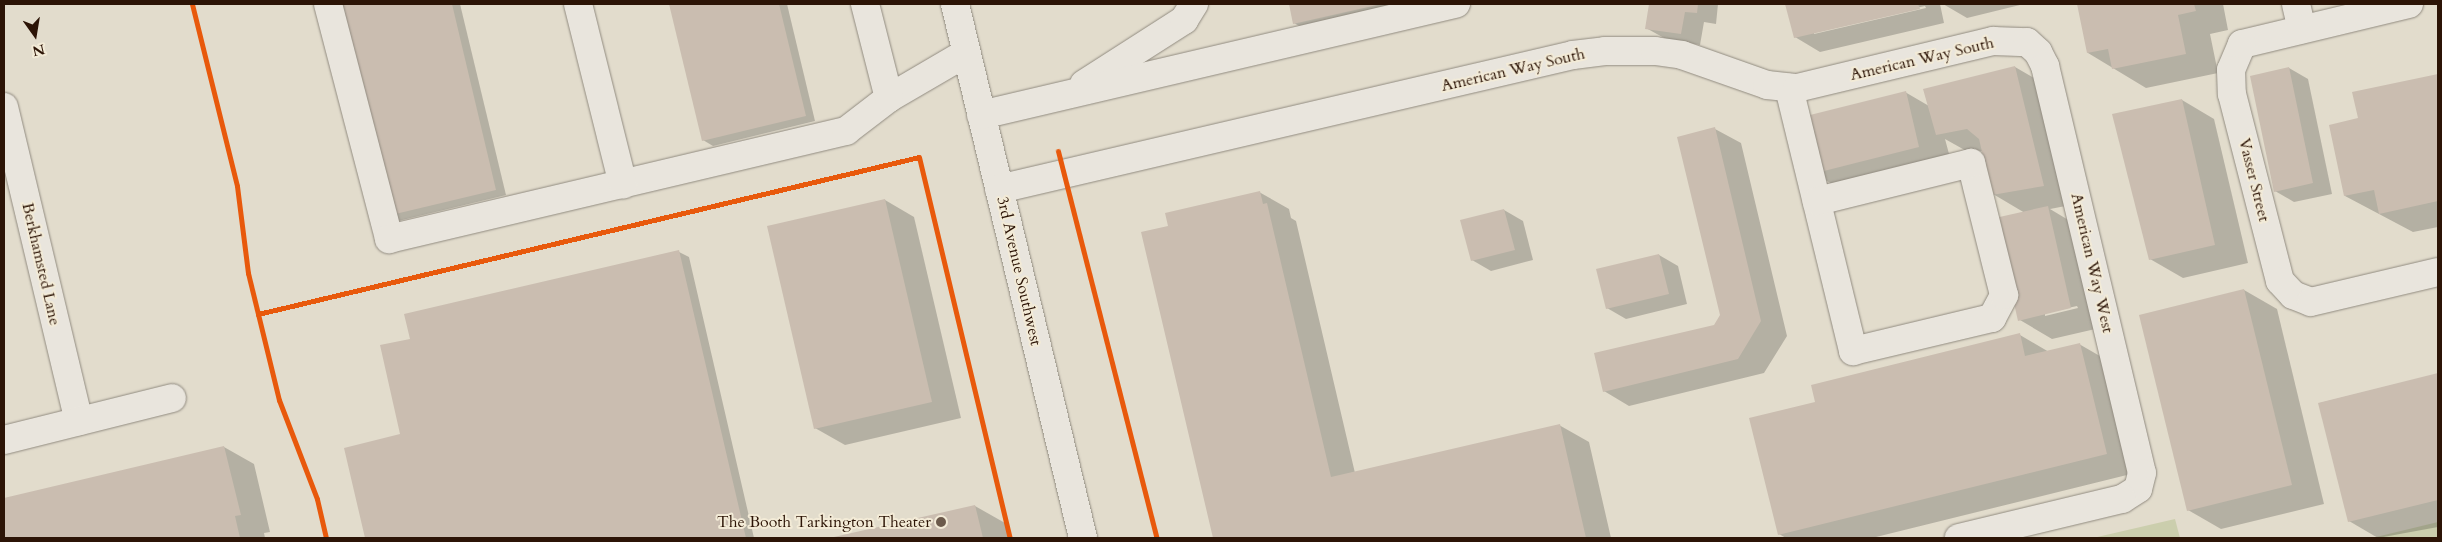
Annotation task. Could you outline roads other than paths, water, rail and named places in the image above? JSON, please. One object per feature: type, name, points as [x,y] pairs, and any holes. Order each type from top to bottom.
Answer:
[{"type":"street","points":[[328,4],[390,239],[846,131],[889,98],[966,52]]},
{"type":"street","points":[[578,4],[624,184]]},
{"type":"street","points":[[865,4],[889,98]]},
{"type":"street","name":"3rd Avenue Southwest","points":[[955,4],[1083,538]]},
{"type":"street","points":[[981,115],[1456,4]]},
{"type":"street","points":[[2299,16],[2409,4]]},
{"type":"street","points":[[1066,96],[1186,9]]},
{"type":"street","name":"Vasser Street","points":[[2299,16],[2242,44],[2231,70],[2232,94],[2280,281],[2293,294],[2311,302],[2438,272]]},
{"type":"street","name":"American Way South","points":[[999,189],[1597,52],[1654,51],[1682,55],[1767,86],[1789,88],[1993,41],[2027,42]]},
{"type":"street","name":"American Way West","points":[[1959,538],[2122,499],[2138,489],[2142,473],[2045,66],[2038,52],[2027,42]]},
{"type":"street","points":[[1789,88],[1853,351],[1992,318],[2004,295],[1971,163],[1817,201]]},
{"type":"street","name":"Berkhamsted Lane","points":[[4,107],[79,421]]},
{"type":"street","points":[[4,440],[172,398]]},
{"type":"place","name":"The Booth Tarkington Theater","points":[[941,522]]}]
